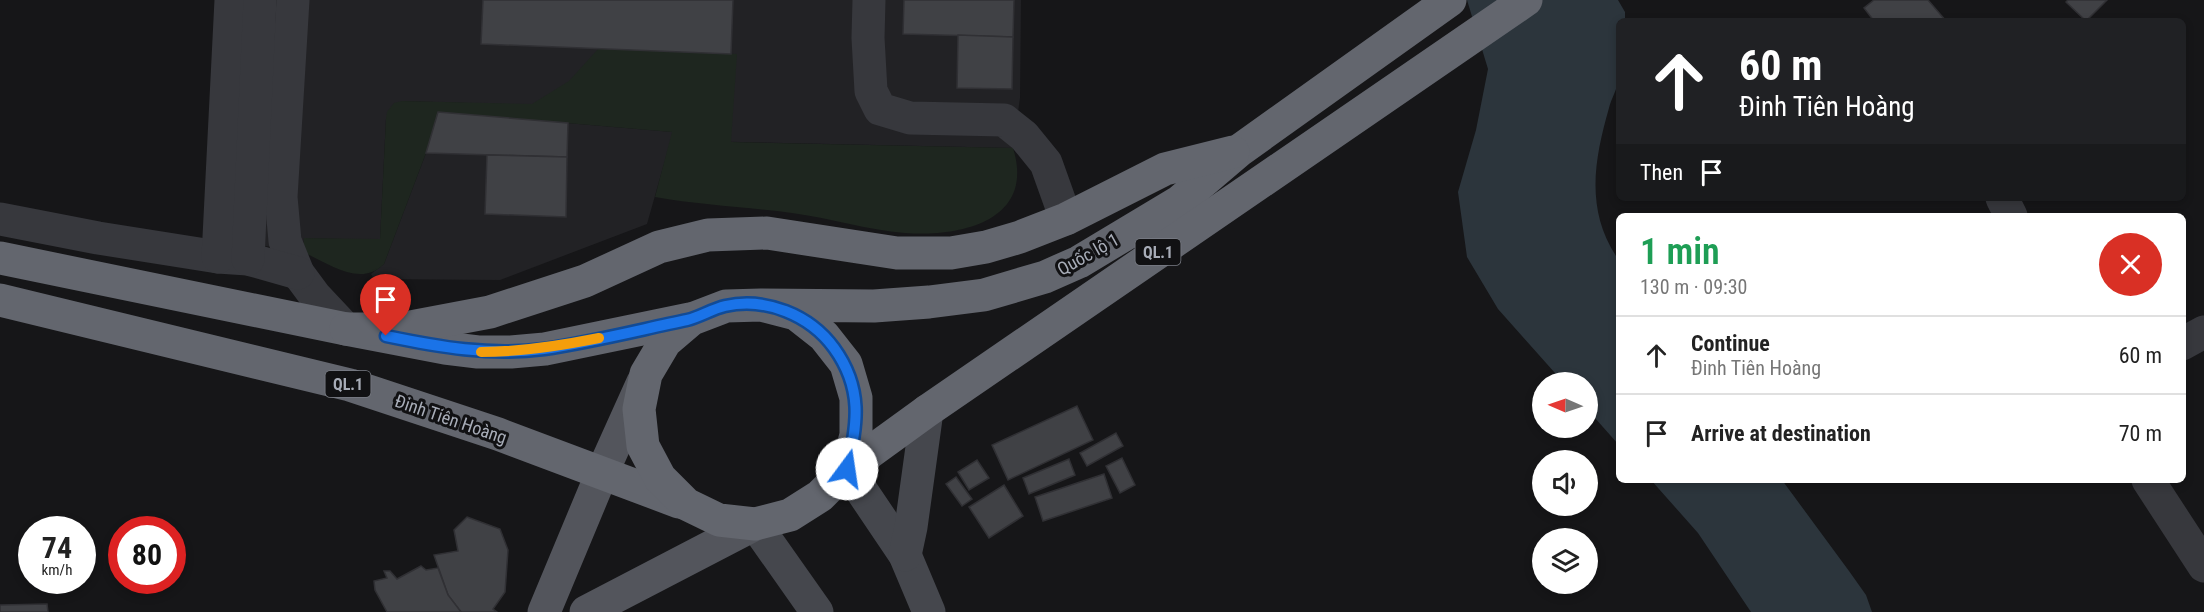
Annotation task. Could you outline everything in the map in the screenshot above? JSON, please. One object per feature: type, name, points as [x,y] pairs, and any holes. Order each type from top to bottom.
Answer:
[{"type":"highway","name":"Quốc lộ 1","points":[[762,305],[817,307],[896,304],[984,295],[1045,278],[1079,262],[1179,202],[1240,150],[1450,0]]},
{"type":"highway","name":"Quốc lộ 1","points":[[847,469],[927,411],[1526,0]]},
{"type":"highway","points":[[346,329],[400,329],[490,312],[585,281],[659,247],[708,235],[767,233],[870,250],[924,254],[951,253],[986,247],[1066,219],[1165,169],[1240,150]]},
{"type":"highway","name":"QL.1","points":[[0,258],[346,329],[478,352],[545,349],[692,319],[726,306],[762,305],[796,314],[825,336],[846,364],[856,398],[856,435],[847,469],[820,496],[790,515],[755,524],[719,520],[686,504],[660,478],[643,446],[639,409],[646,374],[665,342],[692,319]]},
{"type":"highway","name":"Đinh Tiên Hoàng","points":[[0,300],[350,385],[498,434],[686,504]]},
{"type":"main road","points":[[544,612],[646,374]]},
{"type":"main road","points":[[905,555],[927,411]]},
{"type":"main road","points":[[847,469],[905,555],[929,612]]},
{"type":"main road","points":[[586,612],[755,524],[817,612]]},
{"type":"street","points":[[231,0],[233,258]]},
{"type":"street","points":[[233,258],[260,0]]},
{"type":"street","points":[[293,0],[281,197],[285,241],[298,273],[315,296],[346,329]]},
{"type":"street","points":[[869,0],[868,38],[871,91],[880,109],[910,118],[1004,120],[1024,136],[1046,163],[1066,219]]},
{"type":"street","points":[[0,219],[98,238],[233,258],[298,273]]},
{"type":"street","points":[[2186,342],[2204,332]]},
{"type":"street","points":[[2150,483],[2203,564]]},
{"type":"shaded area","points":[[219,0],[1021,0],[1020,98],[1013,148],[691,141],[691,110],[402,101],[386,119],[380,240],[304,238],[303,252],[209,237]]},
{"type":"shaded area","points":[[1467,0],[1618,0],[1625,12],[1625,18],[1616,18],[1616,88],[1599,147],[1596,185],[1601,222],[1616,255],[1616,442],[1598,421],[1598,372],[1554,372],[1498,309],[1467,257],[1458,192],[1476,130],[1488,69]]},
{"type":"shaded area","points":[[599,48],[737,54],[731,142],[1013,148],[1017,173],[1014,193],[1003,208],[988,219],[969,227],[948,232],[905,233],[792,213],[655,197],[672,132],[439,112],[384,264],[375,271],[354,274],[333,267],[303,252],[304,238],[380,239],[386,119],[387,112],[394,103],[402,101],[532,104],[569,81]]},
{"type":"shaded area","points":[[438,112],[673,132],[647,224],[500,280],[374,279],[371,274],[384,264],[426,153]]},
{"type":"shaded area","points":[[1654,483],[1784,483],[1866,595],[1872,612],[1751,612],[1698,533]]},
{"type":"building","points":[[483,0],[733,0],[731,54],[481,44]]},
{"type":"building","points":[[904,0],[1014,0],[1013,37],[903,34]]},
{"type":"building","points":[[1874,0],[1928,0],[1943,18],[1872,18],[1864,8]]},
{"type":"building","points":[[2068,0],[2107,0],[2089,18],[2083,18],[2066,2]]},
{"type":"building","points":[[958,35],[1013,37],[1012,89],[957,88]]},
{"type":"building","points":[[438,112],[568,123],[567,157],[426,153]]},
{"type":"building","points":[[487,155],[567,157],[566,217],[485,214]]},
{"type":"building","points":[[1077,406],[1093,440],[1008,480],[992,445]]},
{"type":"building","points":[[1116,433],[1123,446],[1087,466],[1080,453]]},
{"type":"building","points":[[1122,458],[1135,485],[1120,493],[1106,466]]},
{"type":"building","points":[[1069,459],[1075,475],[1029,494],[1023,478]]},
{"type":"building","points":[[977,460],[989,478],[969,490],[958,472]]},
{"type":"building","points":[[1104,474],[1112,498],[1043,521],[1035,497]]},
{"type":"building","points":[[956,477],[972,499],[962,506],[946,484]]},
{"type":"building","points":[[1004,485],[1023,516],[989,538],[969,507]]},
{"type":"building","points":[[467,517],[500,529],[508,550],[505,592],[493,609],[497,612],[461,612],[448,595],[434,555],[458,551],[454,530]]},
{"type":"building","points":[[421,566],[426,570],[438,568],[448,595],[461,612],[387,612],[375,590],[374,581],[387,578],[384,571],[390,571],[397,579]]},
{"type":"building","points":[[47,604],[48,612],[0,612],[0,605]]},
{"type":"slow traffic","points":[[481,352],[545,349],[599,338]]},
{"type":"route","points":[[386,336],[445,348],[478,352],[511,352],[545,349],[692,319],[726,306],[762,305],[796,314],[825,336],[846,364],[856,398],[856,435],[847,469]]}]
